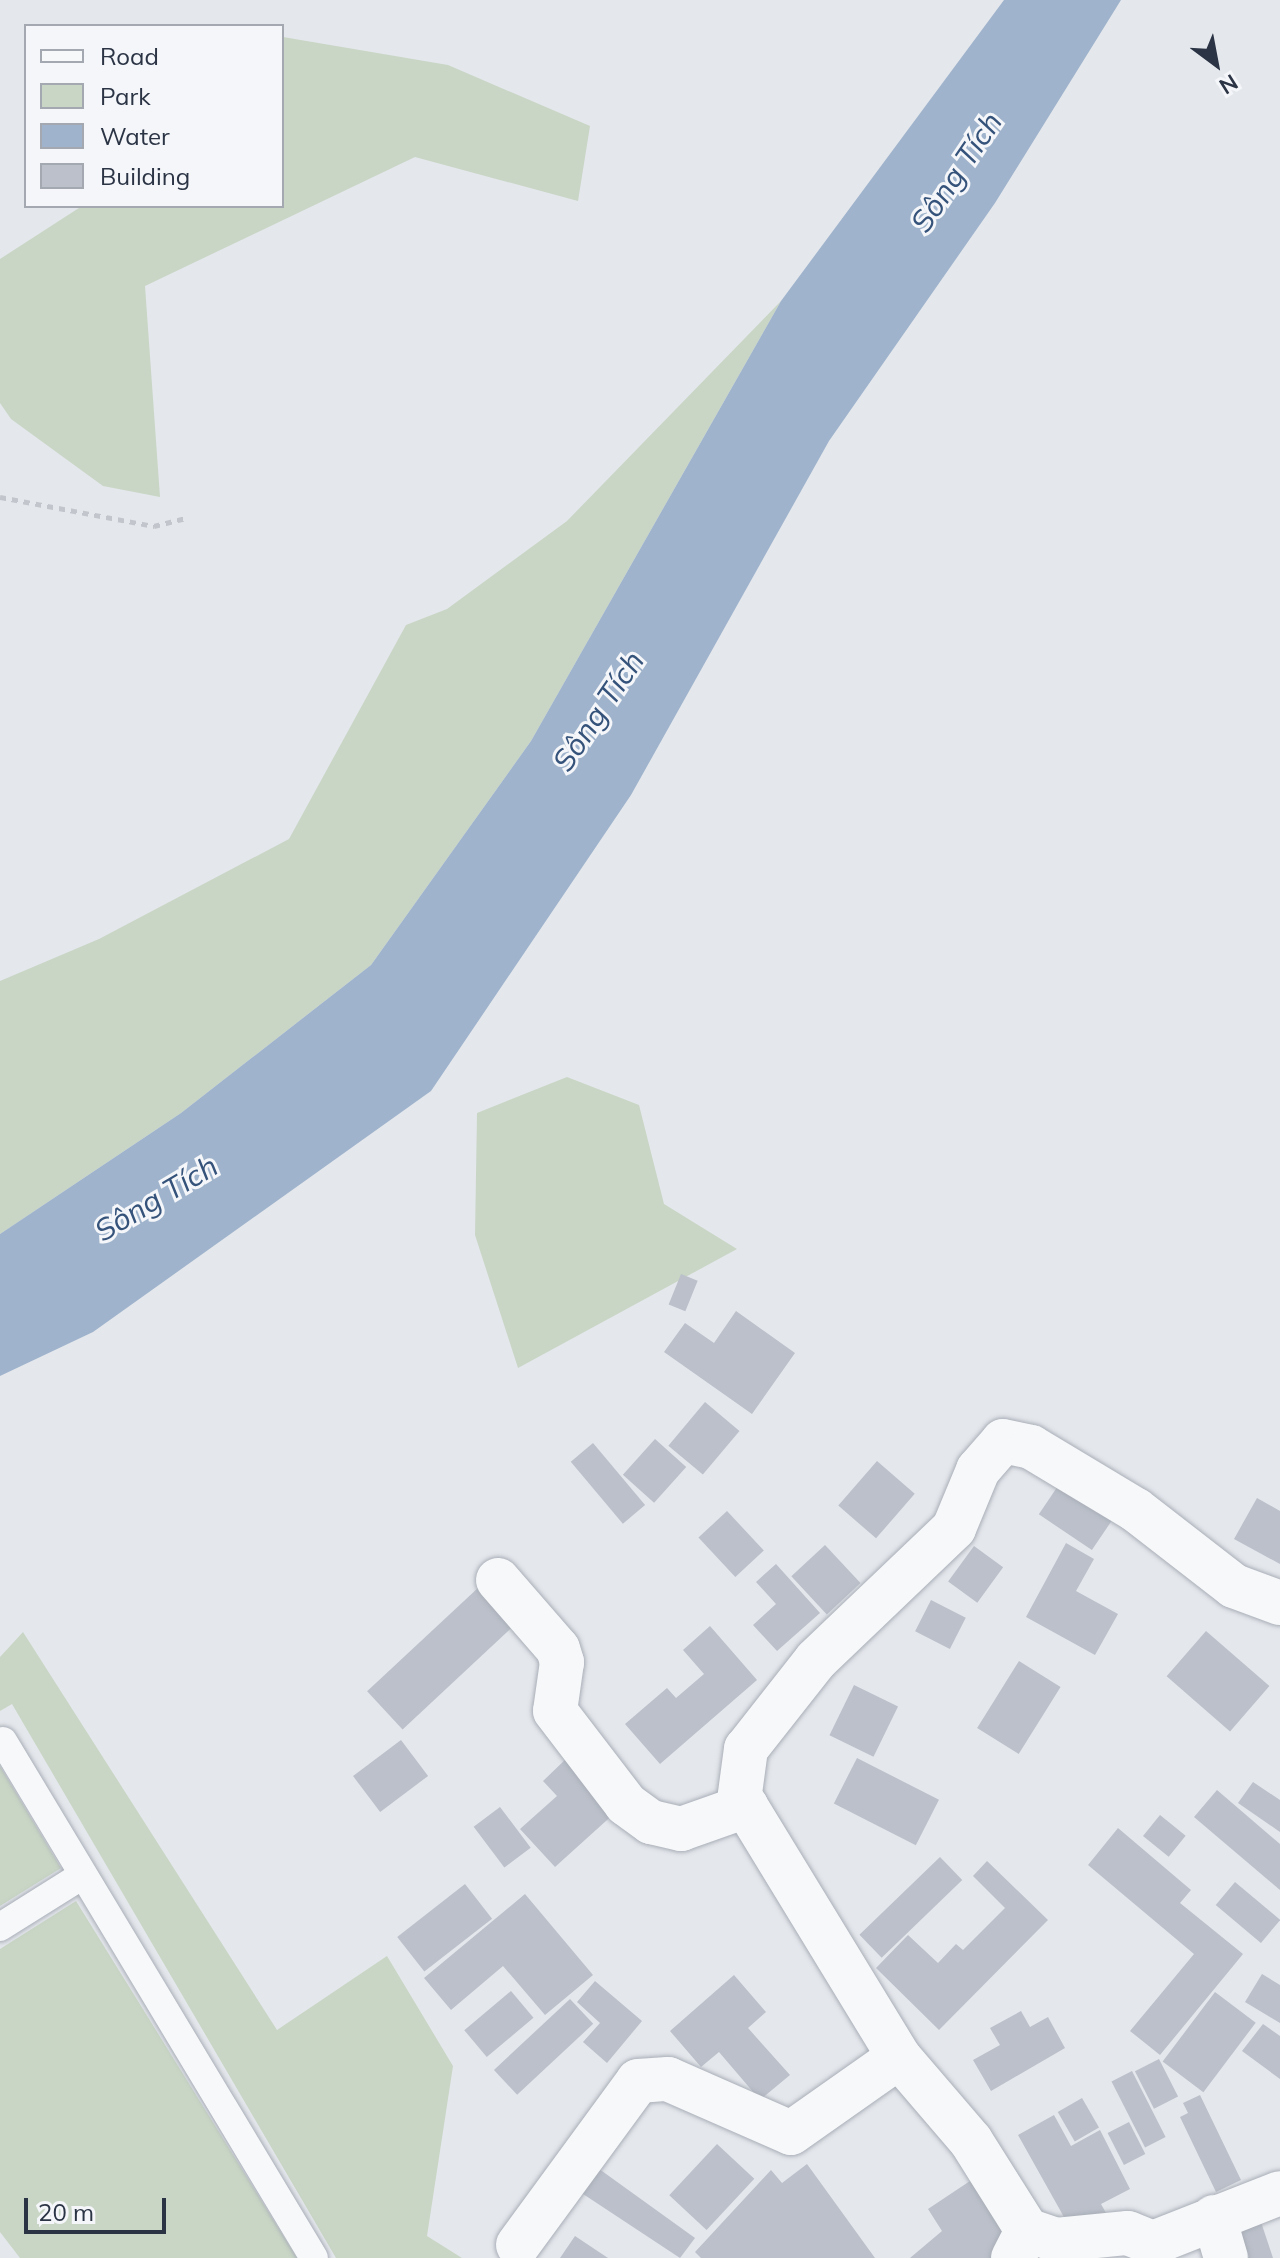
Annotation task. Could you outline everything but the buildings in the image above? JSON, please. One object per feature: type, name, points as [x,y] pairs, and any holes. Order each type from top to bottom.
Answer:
[{"type":"street","points":[[746,1806],[738,1808],[738,1779],[746,1749],[775,1707],[954,1528],[978,1470],[1003,1441],[1031,1447],[1136,1510],[1234,1586],[1280,1603]]},
{"type":"street","points":[[498,1580],[558,1649],[562,1662],[555,1711],[626,1804],[651,1822],[681,1829],[746,1806]]},
{"type":"street","points":[[746,1806],[899,2057],[971,2141],[1020,2244],[1128,2233],[1153,2243],[1280,2193]]},
{"type":"street","points":[[518,2245],[638,2081],[668,2079],[791,2133],[899,2057]]},
{"type":"street","points":[[1214,2217],[1226,2258]]},
{"type":"lane","points":[[3,1741],[314,2258]]},
{"type":"lane","points":[[0,1927],[83,1875]]},
{"type":"path","points":[[0,497],[154,526],[186,518]]},
{"type":"green space","points":[[284,37],[448,65],[590,126],[578,201],[415,157],[145,286],[160,497],[103,486],[11,419],[0,403],[0,259],[79,208],[284,208]]},
{"type":"green space","points":[[781,301],[531,741],[371,965],[181,1113],[0,1234],[0,981],[99,939],[289,839],[406,625],[447,609],[567,521]]},
{"type":"green space","points":[[567,1077],[639,1105],[664,1204],[737,1249],[518,1368],[475,1235],[477,1113]]},
{"type":"green space","points":[[23,1632],[277,2030],[387,1956],[453,2066],[427,2236],[462,2258],[336,2258],[12,1704],[0,1711],[0,1657]]},
{"type":"green space","points":[[0,1766],[61,1868],[0,1906]]},
{"type":"green space","points":[[76,1901],[297,2258],[20,2258],[0,2232],[0,1949]]},
{"type":"water","name":"Sông Tích","points":[[1004,0],[1121,0],[995,203],[829,441],[631,795],[431,1091],[93,1332],[0,1376],[0,1234],[181,1113],[371,965],[531,741],[781,301]]}]
